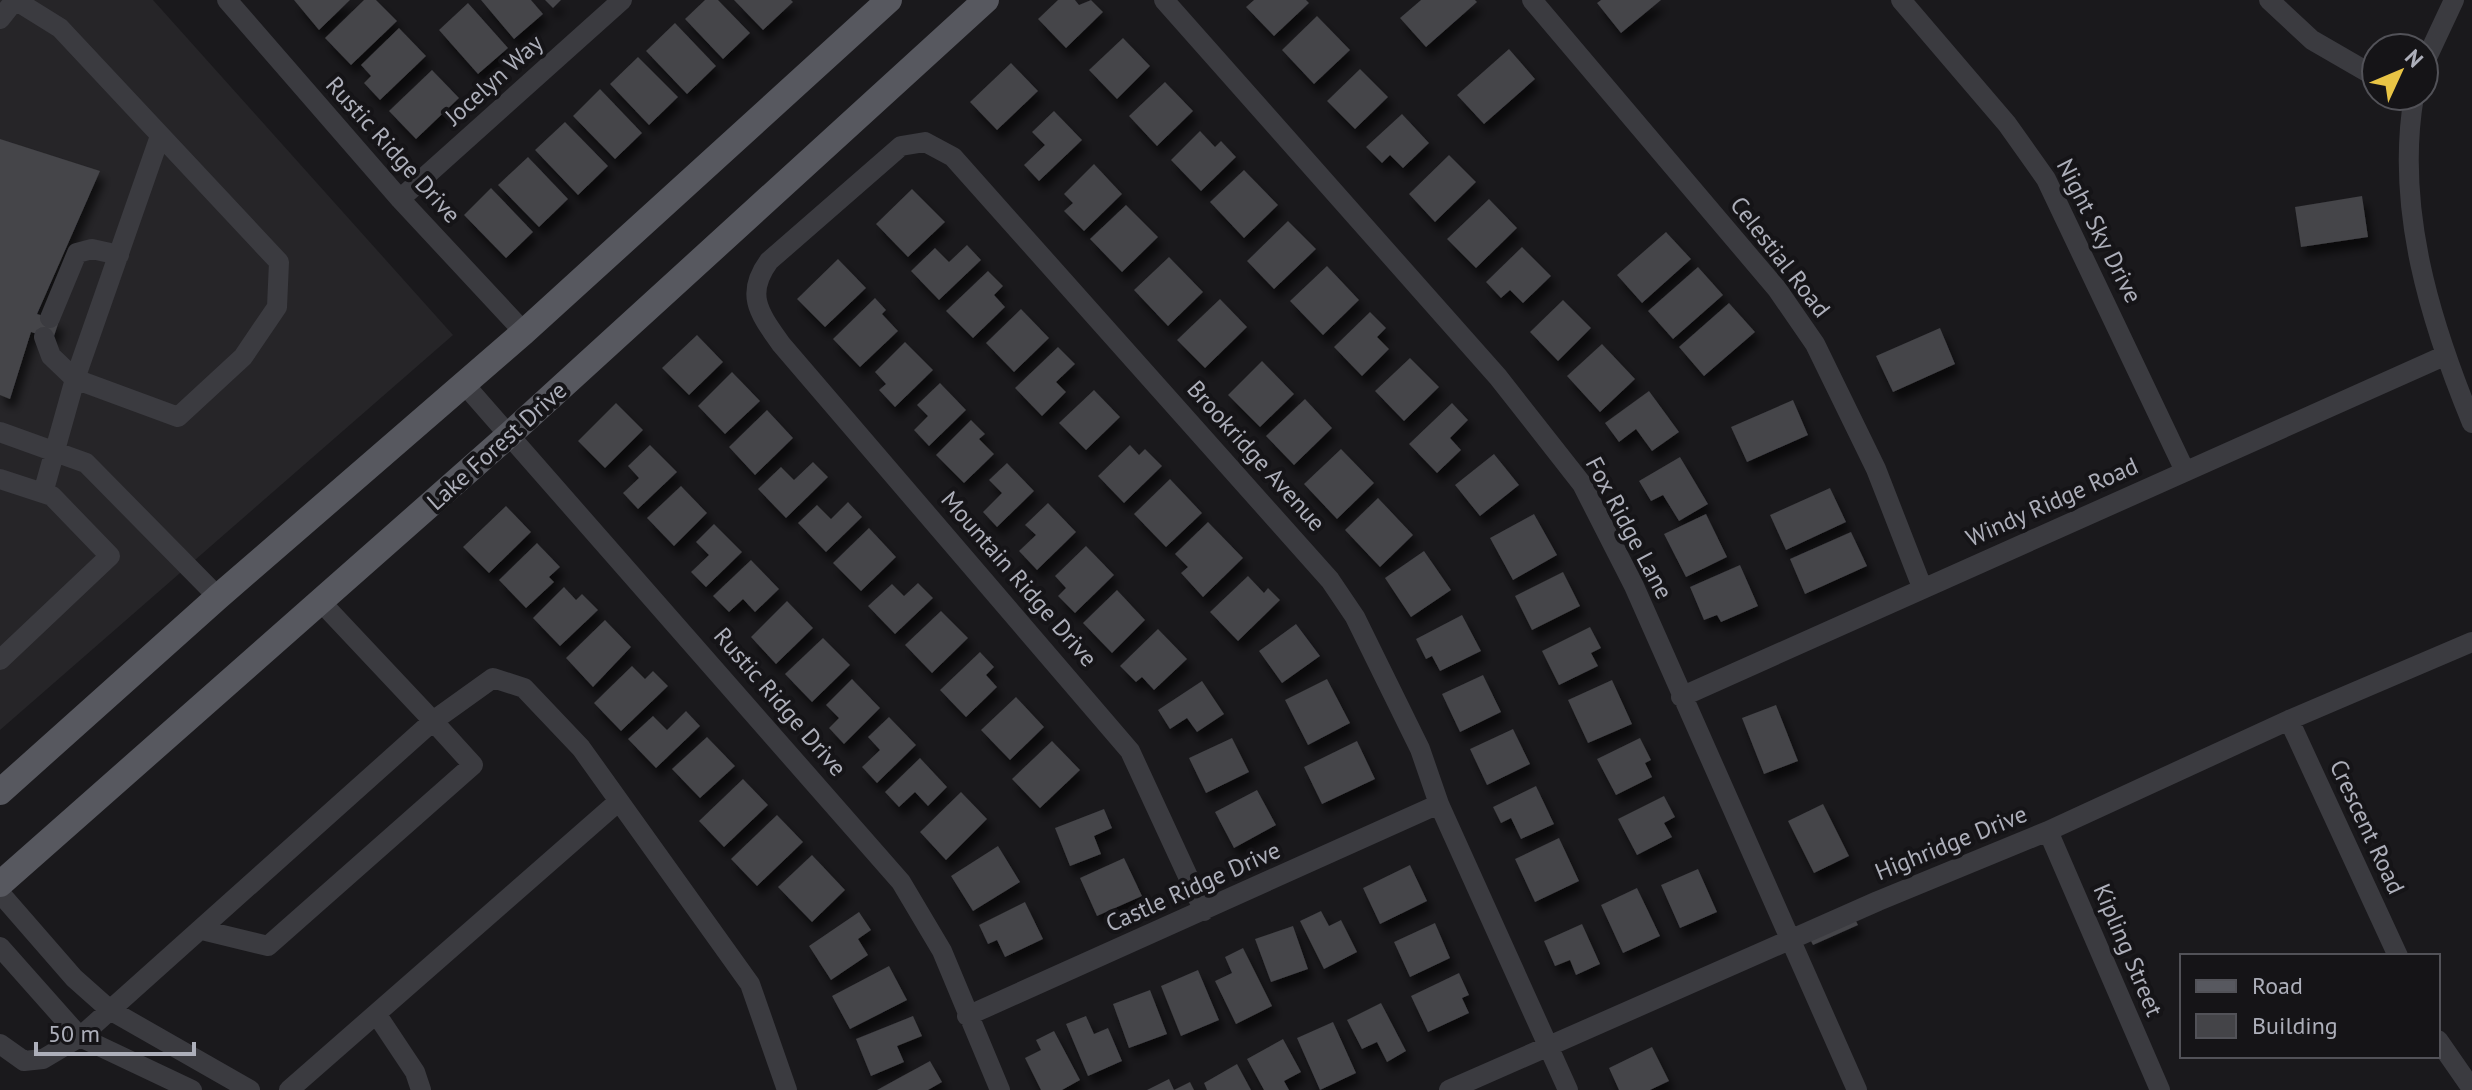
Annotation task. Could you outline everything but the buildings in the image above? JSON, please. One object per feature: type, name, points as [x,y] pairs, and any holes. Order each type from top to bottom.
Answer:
[{"type":"main road","points":[[0,792],[218,597],[465,385],[889,0]]},
{"type":"main road","name":"Lake Forest Drive","points":[[0,884],[510,434],[976,3]]},
{"type":"street","points":[[0,19],[15,0],[60,28],[279,262],[277,307],[243,357],[178,417],[75,379],[51,356],[47,328],[77,253],[92,249],[119,255]]},
{"type":"street","name":"Rustic Ridge Drive","points":[[227,0],[400,199],[524,332]]},
{"type":"street","name":"Jocelyn Way","points":[[400,199],[622,0]]},
{"type":"street","name":"Fox Ridge Lane","points":[[1164,0],[1498,377],[1582,484],[1634,586],[1857,1090]]},
{"type":"street","name":"Celestial Road","points":[[1532,0],[1777,289],[1815,344],[1876,469],[1922,587]]},
{"type":"street","name":"Night Sky Drive","points":[[1901,0],[2007,124],[2046,179],[2185,471]]},
{"type":"street","points":[[2269,0],[2312,40],[2360,68]]},
{"type":"street","points":[[2439,32],[2454,0]]},
{"type":"street","points":[[2411,112],[2408,159],[2418,257],[2444,356],[2472,423]]},
{"type":"street","points":[[43,493],[75,379],[160,136]]},
{"type":"street","name":"Brookridge Avenue","points":[[758,306],[757,278],[769,261],[882,159],[914,142],[936,145],[953,157],[1330,580],[1355,617],[1402,712],[1439,804],[1568,1090]]},
{"type":"street","name":"Mountain Ridge Drive","points":[[758,306],[781,344],[1130,751],[1204,911]]},
{"type":"street","name":"Windy Ridge Road","points":[[1681,697],[2444,356]]},
{"type":"street","name":"Rustic Ridge Drive","points":[[465,385],[901,882],[942,951],[1000,1090]]},
{"type":"street","points":[[0,432],[86,463],[218,597]]},
{"type":"street","points":[[0,479],[43,493],[62,505],[110,556],[0,660]]},
{"type":"street","points":[[202,930],[268,946],[473,765],[321,602]]},
{"type":"street","name":"Highridge Drive","points":[[1449,1090],[1791,939],[2048,831],[2289,720],[2472,642]]},
{"type":"street","points":[[0,1044],[24,1061],[43,1059],[80,1037],[433,721],[493,678],[524,688],[581,748],[750,984],[787,1090]]},
{"type":"street","name":"Crescent Road","points":[[2289,720],[2397,954]]},
{"type":"street","points":[[289,1090],[619,801]]},
{"type":"street","name":"Castle Ridge Drive","points":[[967,1016],[1439,804]]},
{"type":"street","name":"Kipling Street","points":[[2048,831],[2160,1090]]},
{"type":"street","points":[[0,893],[74,978],[110,1010],[250,1090]]},
{"type":"street","points":[[0,947],[80,1037],[192,1090]]},
{"type":"street","points":[[377,1015],[415,1072],[421,1090]]},
{"type":"street","points":[[2440,1043],[2472,1089]]},
{"type":"shaded area","points":[[0,0],[153,0],[453,335],[0,730]]}]
